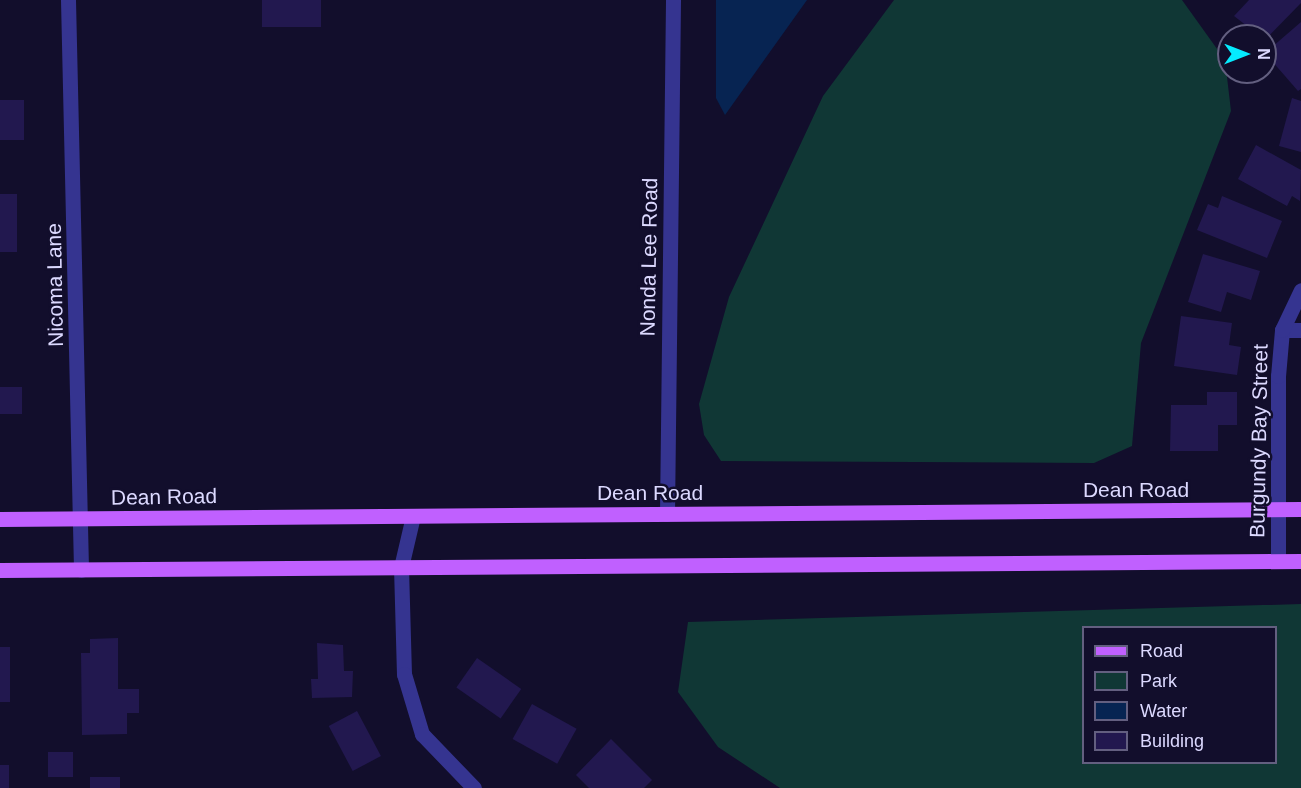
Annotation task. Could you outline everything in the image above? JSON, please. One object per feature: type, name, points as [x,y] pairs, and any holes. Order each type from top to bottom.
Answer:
[{"type":"main road","name":"Dean Road","points":[[0,519],[1301,509]]},
{"type":"main road","points":[[0,570],[1301,561]]},
{"type":"street","name":"Nicoma Lane","points":[[68,0],[81,570]]},
{"type":"street","name":"Nonda Lee Road","points":[[667,514],[672,0]]},
{"type":"street","name":"Burgundy Bay Street","points":[[1278,561],[1282,330],[1301,290]]},
{"type":"street","points":[[1282,330],[1301,330]]},
{"type":"street","points":[[413,516],[401,567],[404,674],[422,734],[474,788]]},
{"type":"green space","points":[[894,0],[1182,0],[1217,49],[1217,84],[1228,84],[1231,111],[1141,343],[1132,446],[1094,463],[721,461],[704,435],[699,404],[729,297],[823,96]]},
{"type":"green space","points":[[1301,604],[1301,788],[780,788],[718,747],[678,692],[688,622]]},
{"type":"water","points":[[716,0],[807,0],[725,115],[716,98]]},
{"type":"building","points":[[262,0],[321,0],[321,27],[262,27]]},
{"type":"building","points":[[1249,0],[1301,0],[1301,3],[1277,28],[1277,24],[1244,24],[1234,16]]},
{"type":"building","points":[[1301,22],[1301,89],[1298,91],[1277,67],[1277,43]]},
{"type":"building","points":[[1292,98],[1301,101],[1301,152],[1279,146]]},
{"type":"building","points":[[0,100],[24,100],[24,140],[0,140]]},
{"type":"building","points":[[1256,145],[1301,170],[1300,201],[1292,196],[1287,206],[1238,179]]},
{"type":"building","points":[[0,194],[17,194],[17,252],[0,252]]},
{"type":"building","points":[[1222,196],[1282,221],[1267,258],[1197,230],[1208,204],[1218,208]]},
{"type":"building","points":[[1203,254],[1260,271],[1251,300],[1227,292],[1221,312],[1188,302]]},
{"type":"building","points":[[1181,316],[1232,323],[1229,345],[1241,347],[1237,375],[1174,366]]},
{"type":"building","points":[[0,387],[22,387],[22,414],[0,414]]},
{"type":"building","points":[[1207,392],[1237,392],[1237,425],[1218,425],[1218,451],[1170,451],[1171,405],[1207,405]]},
{"type":"building","points":[[118,638],[118,689],[139,689],[139,713],[127,713],[127,734],[82,735],[81,653],[90,653],[90,639]]},
{"type":"building","points":[[317,643],[343,645],[344,671],[353,671],[352,697],[312,698],[311,679],[318,679]]},
{"type":"building","points":[[0,647],[10,647],[10,702],[0,702]]},
{"type":"building","points":[[477,658],[521,689],[501,718],[456,687]]},
{"type":"building","points":[[532,704],[577,729],[557,764],[513,739]]},
{"type":"building","points":[[357,711],[381,756],[353,771],[329,726]]},
{"type":"building","points":[[611,739],[652,780],[644,788],[589,788],[576,775]]},
{"type":"building","points":[[48,752],[73,752],[73,777],[48,777]]},
{"type":"building","points":[[0,765],[9,765],[9,788],[0,788]]},
{"type":"building","points":[[90,777],[120,777],[120,788],[90,788]]}]
